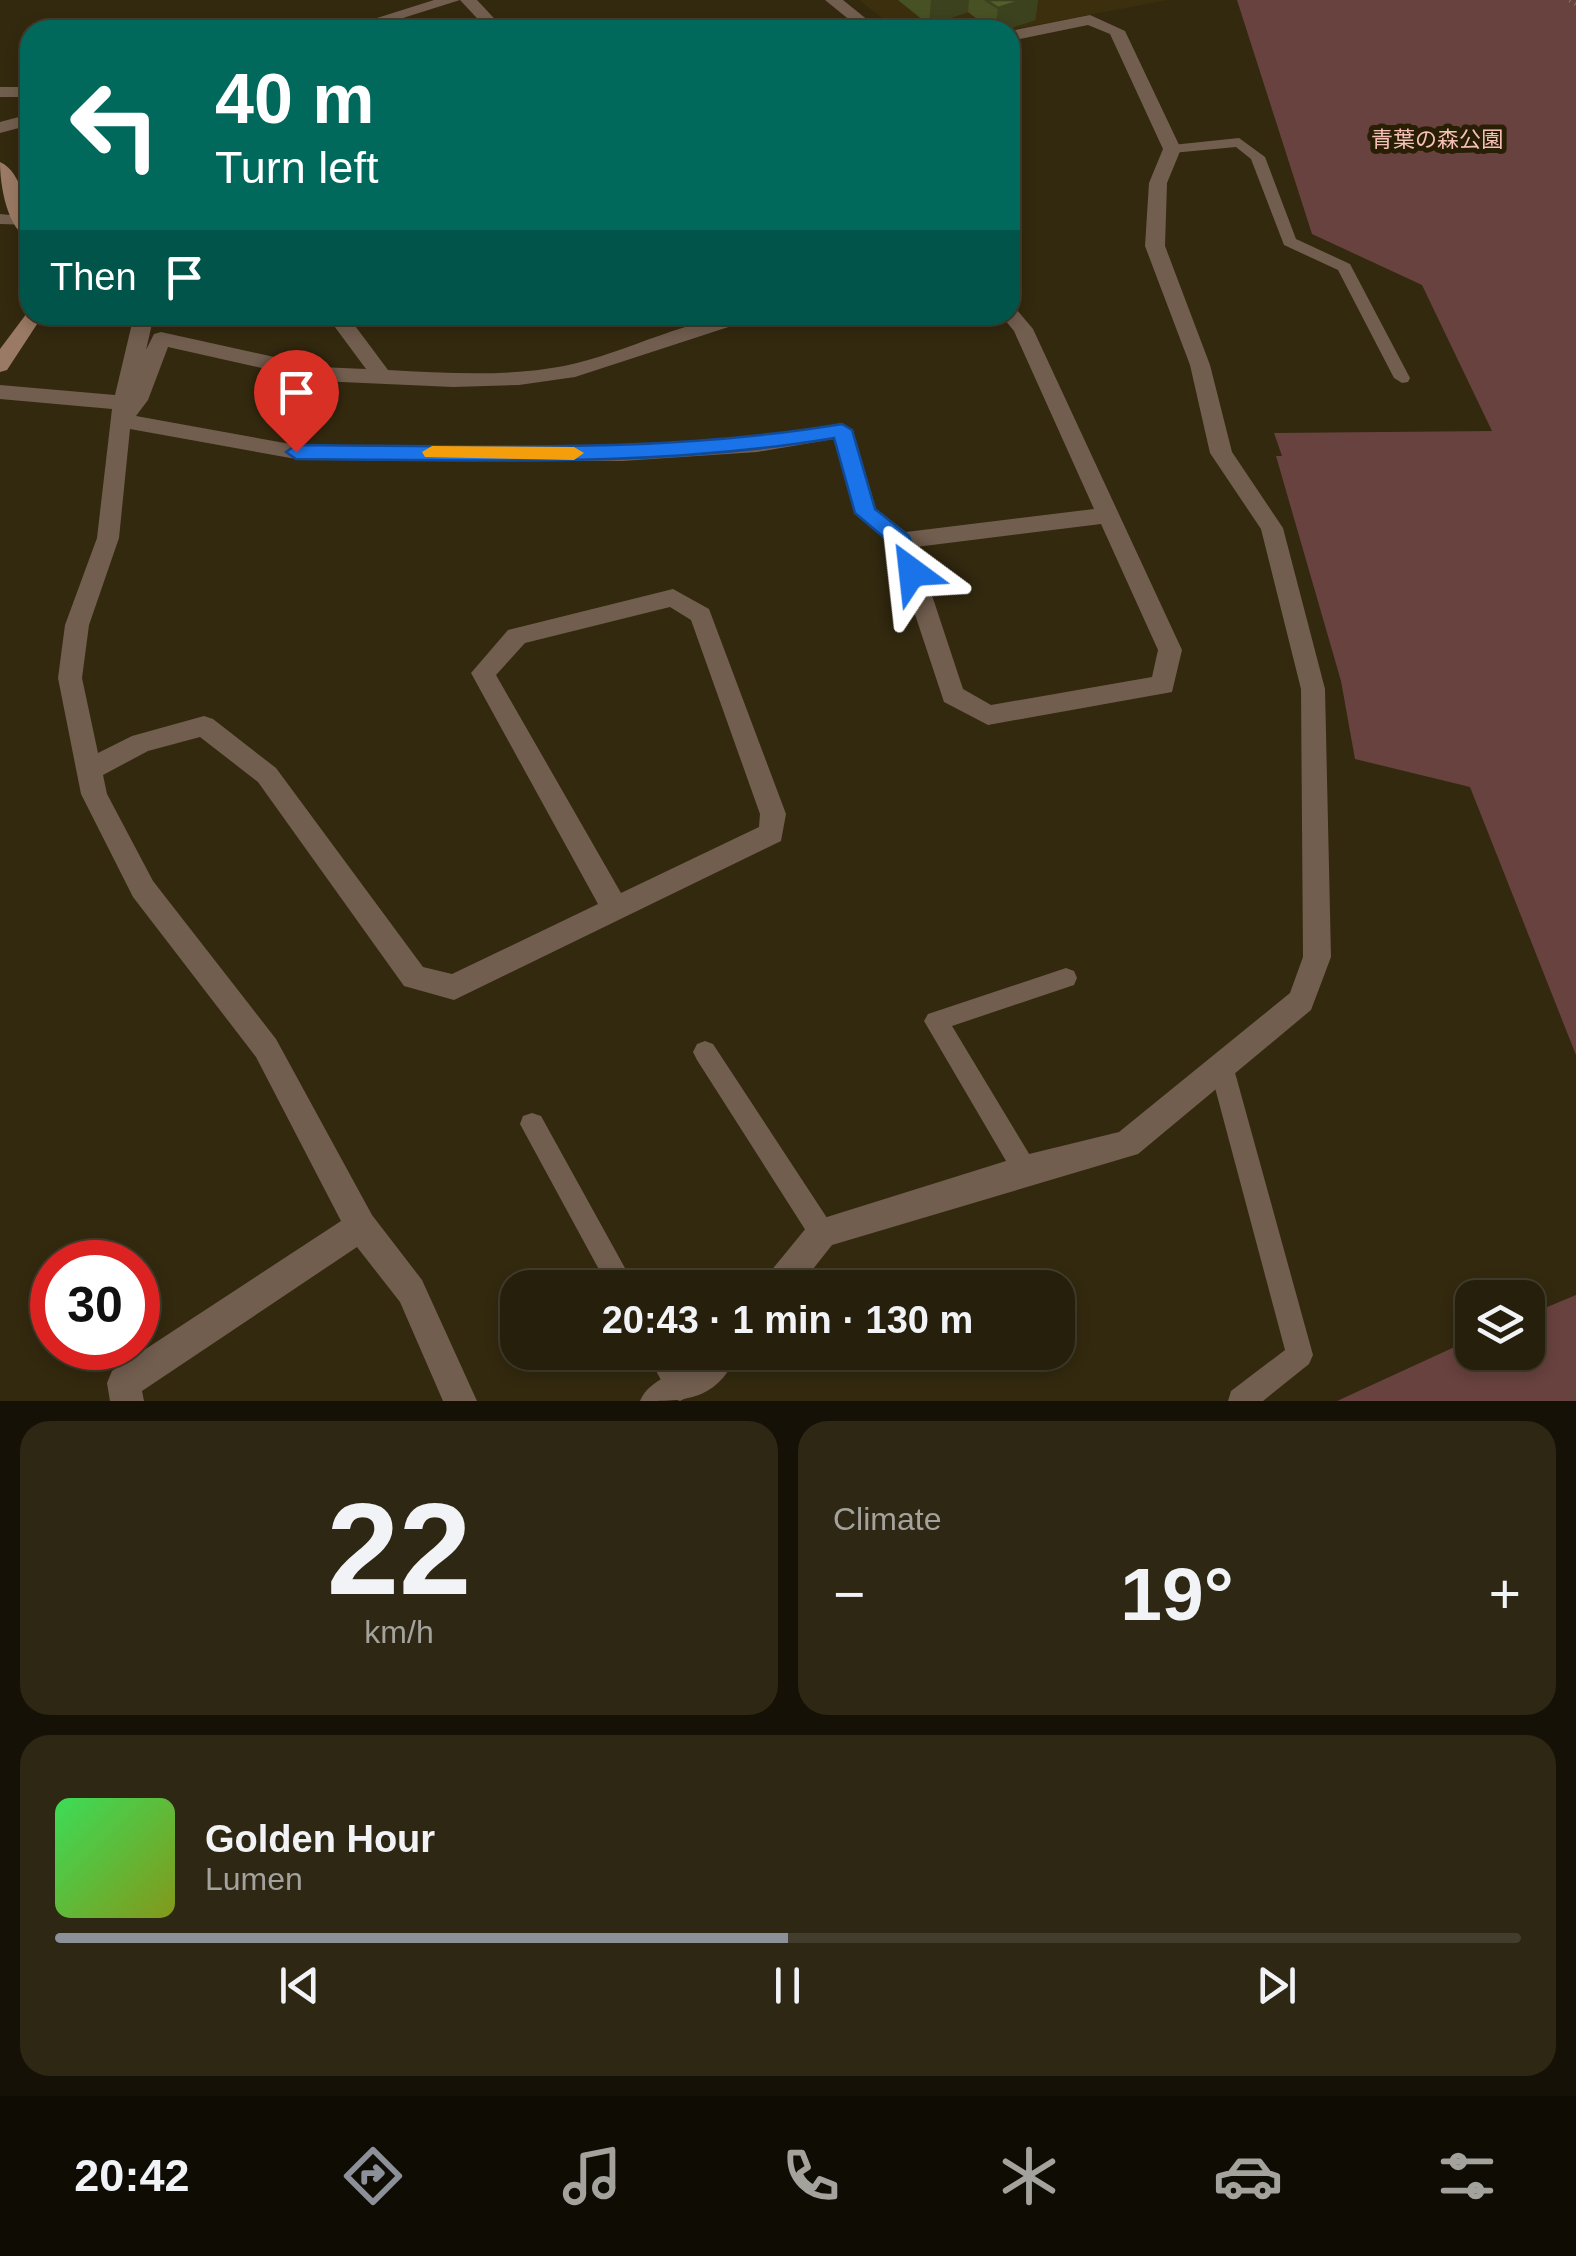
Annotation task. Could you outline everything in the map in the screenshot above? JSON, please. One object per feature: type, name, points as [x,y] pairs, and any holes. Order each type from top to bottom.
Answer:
[{"type":"street","points":[[395,20],[452,0]]},
{"type":"street","points":[[468,0],[487,20]]},
{"type":"street","points":[[834,0],[859,20]]},
{"type":"street","points":[[792,1270],[822,1233],[1025,1170],[1127,1144],[1302,1001],[1318,957],[1313,689],[1272,528],[1221,453],[1200,365],[1155,246],[1158,183],[1172,149],[1117,31],[1090,20],[1020,34]]},
{"type":"street","points":[[0,168],[20,209]]},
{"type":"street","points":[[0,366],[27,325]]},
{"type":"street","points":[[142,325],[121,412],[108,538],[77,624],[70,678],[94,794],[144,889],[266,1048],[361,1226],[412,1291],[460,1401]]},
{"type":"street","points":[[343,325],[380,374]]},
{"type":"street","points":[[121,412],[137,400],[161,339],[319,374],[453,380],[568,372],[715,325]]},
{"type":"street","points":[[0,392],[121,412],[296,452],[622,454],[756,445],[842,430],[866,513],[902,541],[953,695],[988,715],[1163,686],[1170,650],[1020,325]]},
{"type":"street","points":[[902,541],[1109,515]]},
{"type":"street","points":[[89,770],[141,742],[204,726],[267,776],[414,977],[454,988],[772,833],[773,814],[701,615],[672,598],[518,636],[483,674],[614,909]]},
{"type":"street","points":[[127,1401],[124,1383],[361,1226]]},
{"type":"lane","points":[[1172,149],[1239,142],[1258,157],[1289,242],[1344,267],[1402,378]]},
{"type":"lane","points":[[1025,1170],[936,1021],[1066,978]]},
{"type":"lane","points":[[705,1052],[822,1233]]},
{"type":"lane","points":[[1222,1069],[1300,1355],[1241,1401]]},
{"type":"lane","points":[[532,1124],[613,1270]]},
{"type":"shaded area","points":[[859,0],[1168,0],[1020,28],[1020,20],[884,20]]},
{"type":"green space","name":"青葉の森公園","points":[[1237,0],[1576,0],[1576,1055],[1470,787],[1355,759],[1341,681],[1276,456],[1282,456],[1274,433],[1492,431],[1422,285],[1312,234]]},
{"type":"green space","points":[[1576,1295],[1576,1401],[1337,1401],[1455,1347],[1455,1370],[1545,1370],[1545,1308]]},
{"type":"building","points":[[986,0],[1024,0],[998,8]]},
{"type":"slow traffic","points":[[432,452],[574,453]]},
{"type":"route","points":[[296,452],[622,454],[756,445],[842,430],[866,513],[902,541],[912,572]]}]
